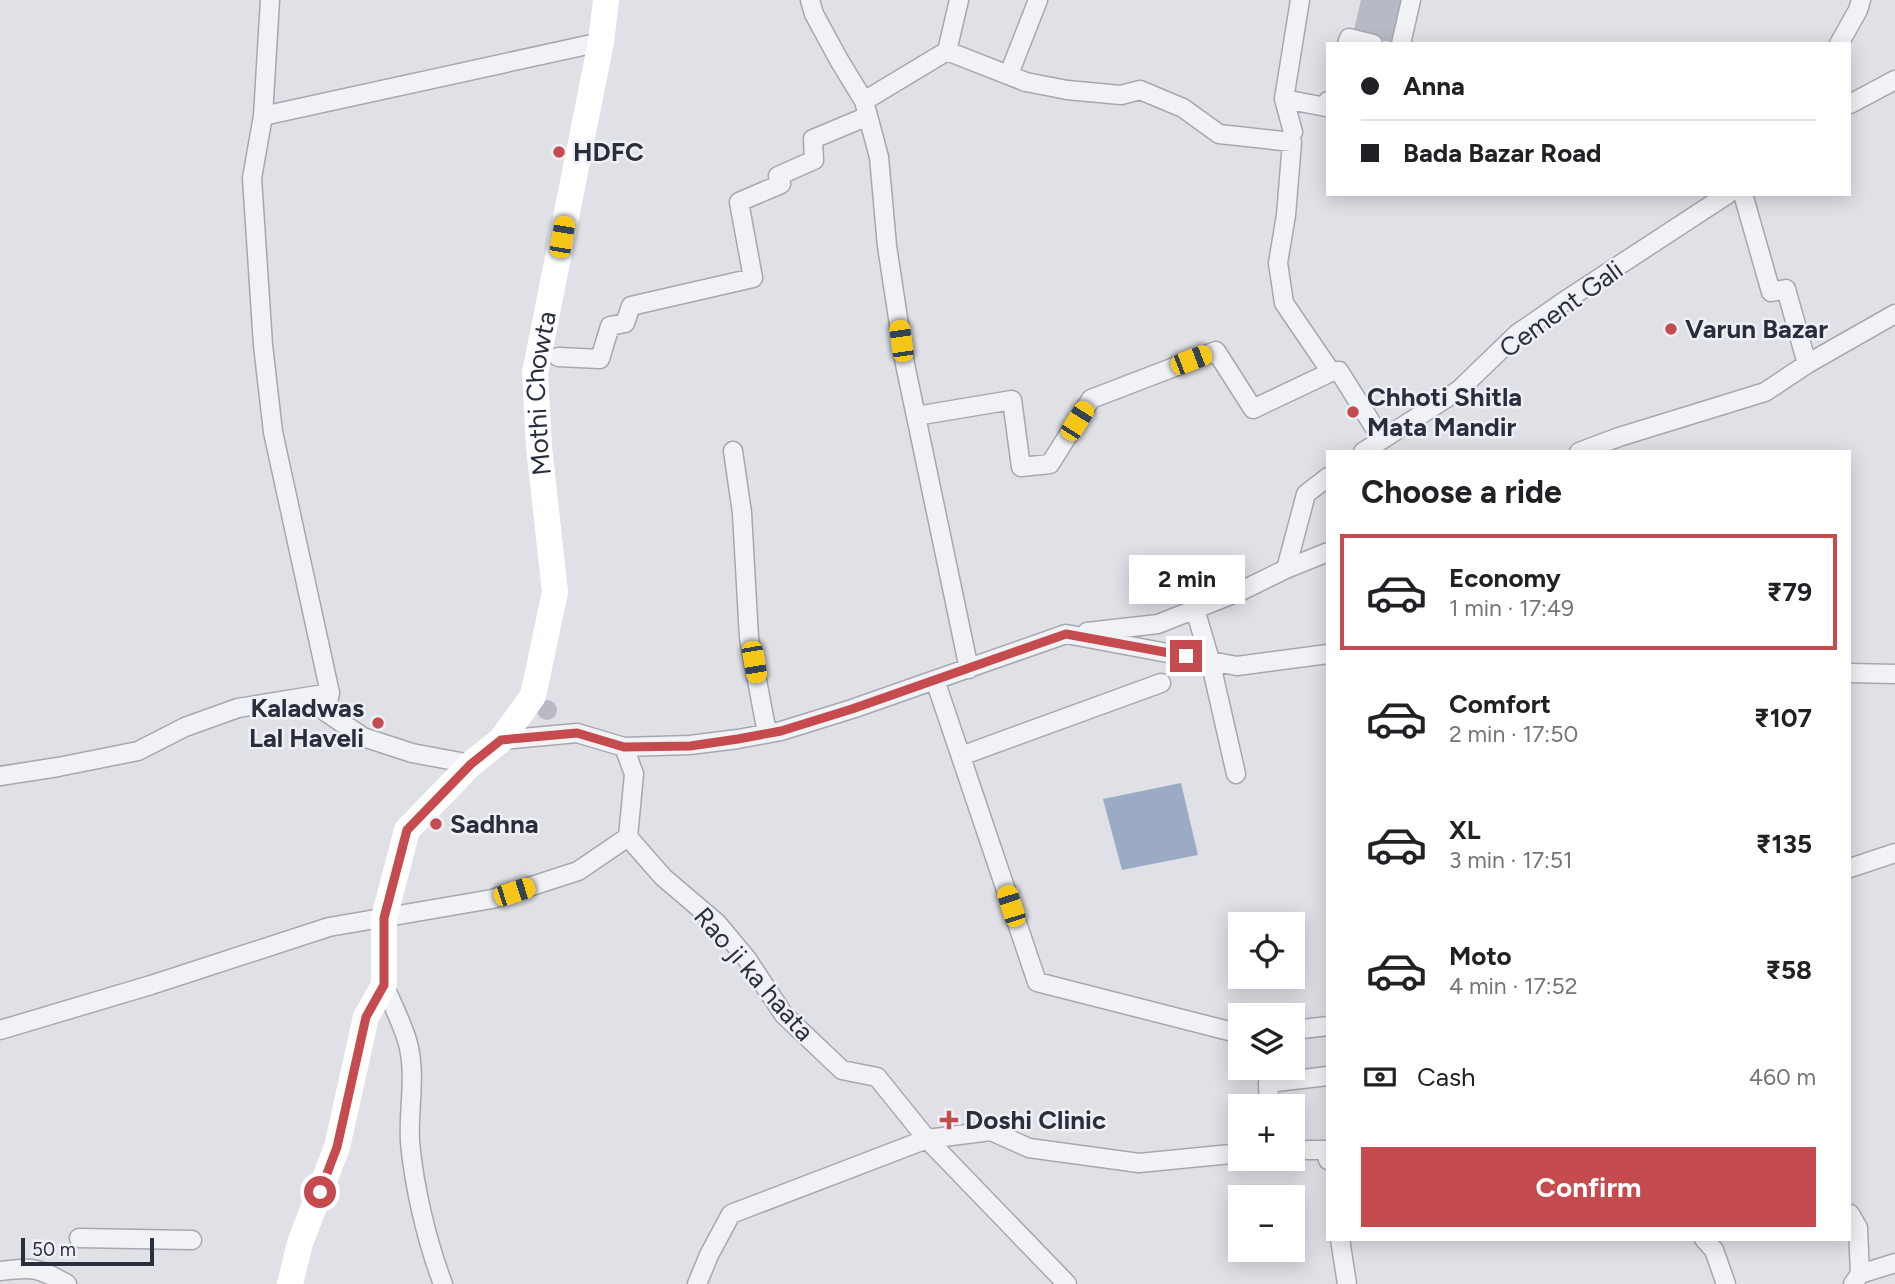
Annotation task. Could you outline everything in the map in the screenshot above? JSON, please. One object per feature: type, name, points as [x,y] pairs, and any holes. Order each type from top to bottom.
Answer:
[{"type":"main road","name":"Mothi Chowta","points":[[384,985],[384,918],[407,830],[471,764],[501,740],[533,696],[555,592],[539,447],[536,373],[601,42],[606,0]]},
{"type":"main road","points":[[290,1284],[300,1243],[337,1147],[366,1017],[384,985]]},
{"type":"street","points":[[270,0],[263,116],[252,178],[263,345],[273,432],[330,693],[326,712],[363,737],[412,753],[471,764]]},
{"type":"street","points":[[810,0],[814,14],[866,108],[880,158],[887,246],[905,364],[969,669]]},
{"type":"street","points":[[558,357],[600,359],[610,326],[625,323],[631,306],[753,278],[739,202],[781,184],[778,176],[814,160],[813,139],[866,108],[947,51],[960,0]]},
{"type":"street","points":[[1009,74],[1038,0]]},
{"type":"street","points":[[1300,0],[1284,99],[1293,137],[1286,215],[1278,263],[1284,303],[1331,372]]},
{"type":"street","points":[[1401,42],[1411,0]]},
{"type":"street","points":[[1840,42],[1861,0]]},
{"type":"street","points":[[1348,42],[1349,38],[1365,42]]},
{"type":"street","points":[[263,116],[601,42]]},
{"type":"street","points":[[947,51],[1027,82],[1067,90],[1121,95],[1140,90],[1183,108],[1219,134],[1293,137]]},
{"type":"street","points":[[1851,103],[1895,80]]},
{"type":"street","points":[[1284,99],[1326,107]]},
{"type":"street","name":"Cement Gali","points":[[1366,450],[1459,390],[1517,334],[1725,196]]},
{"type":"street","points":[[1744,196],[1771,292],[1786,289],[1807,364]]},
{"type":"street","points":[[1585,450],[1765,393],[1807,364],[1895,314]]},
{"type":"street","points":[[916,416],[1012,400],[1021,467],[1050,464],[1091,399],[1216,351],[1253,409],[1331,372],[1339,371],[1381,438]]},
{"type":"street","points":[[733,451],[742,513],[749,638],[767,733]]},
{"type":"street","points":[[1286,569],[1306,494],[1326,479]]},
{"type":"street","points":[[501,740],[577,733],[624,747],[690,746],[767,733],[852,709],[1066,634],[1158,624],[1326,553]]},
{"type":"street","points":[[1195,609],[1210,660],[1236,774]]},
{"type":"street","points":[[1066,634],[1237,666],[1326,654]]},
{"type":"street","points":[[1851,673],[1895,674]]},
{"type":"street","points":[[935,680],[1037,982],[1228,1031]]},
{"type":"street","points":[[961,756],[1161,683]]},
{"type":"street","points":[[0,776],[73,765],[138,751],[185,727],[238,708],[330,693]]},
{"type":"street","points":[[0,1030],[151,985],[328,926],[492,899],[578,871],[628,837],[634,774],[624,747]]},
{"type":"street","name":"Rao ji ka haata","points":[[628,837],[663,877],[717,923],[747,959],[784,1015],[842,1070],[877,1077],[927,1139],[1067,1284]]},
{"type":"street","points":[[1851,868],[1895,853]]},
{"type":"street","points":[[384,985],[408,1041],[412,1083],[410,1141],[419,1193],[436,1266],[443,1284]]},
{"type":"street","points":[[1305,1029],[1326,1026]]},
{"type":"street","points":[[1268,1094],[1268,1083],[1326,1076]]},
{"type":"street","points":[[697,1284],[731,1214],[927,1139],[991,1131],[1029,1148],[1139,1163],[1228,1154]]},
{"type":"street","points":[[1305,1150],[1326,1150]]},
{"type":"street","points":[[1851,1216],[1858,1228],[1856,1279],[1895,1263]]},
{"type":"street","points":[[79,1238],[192,1240]]},
{"type":"street","points":[[1340,1241],[1347,1284]]},
{"type":"street","points":[[1706,1241],[1714,1250],[1726,1284]]},
{"type":"street","points":[[0,1271],[38,1269],[67,1284]]},
{"type":"water","points":[[1181,783],[1198,855],[1122,870],[1103,799]]},
{"type":"building","points":[[1361,0],[1405,0],[1395,42],[1353,34]]},
{"type":"building","points":[[547,700],[554,703],[557,710],[554,717],[547,720],[540,717],[537,710],[540,703]]},
{"type":"place","name":"HDFC","points":[[559,152]]},
{"type":"place","name":"Varun Bazar","points":[[1671,329]]},
{"type":"place","name":"Chhoti Shitla Mata Mandir","points":[[1353,412]]},
{"type":"place","name":"Kaladwas Lal Haveli","points":[[378,723]]},
{"type":"place","name":"Sadhna","points":[[436,824]]},
{"type":"place","name":"Doshi Clinic","points":[[949,1120]]},
{"type":"route","points":[[320,1192],[337,1147],[366,1017],[384,985],[384,918],[407,830],[471,764],[501,740],[577,733],[624,747],[690,746],[781,731],[1066,634],[1186,656]]}]
